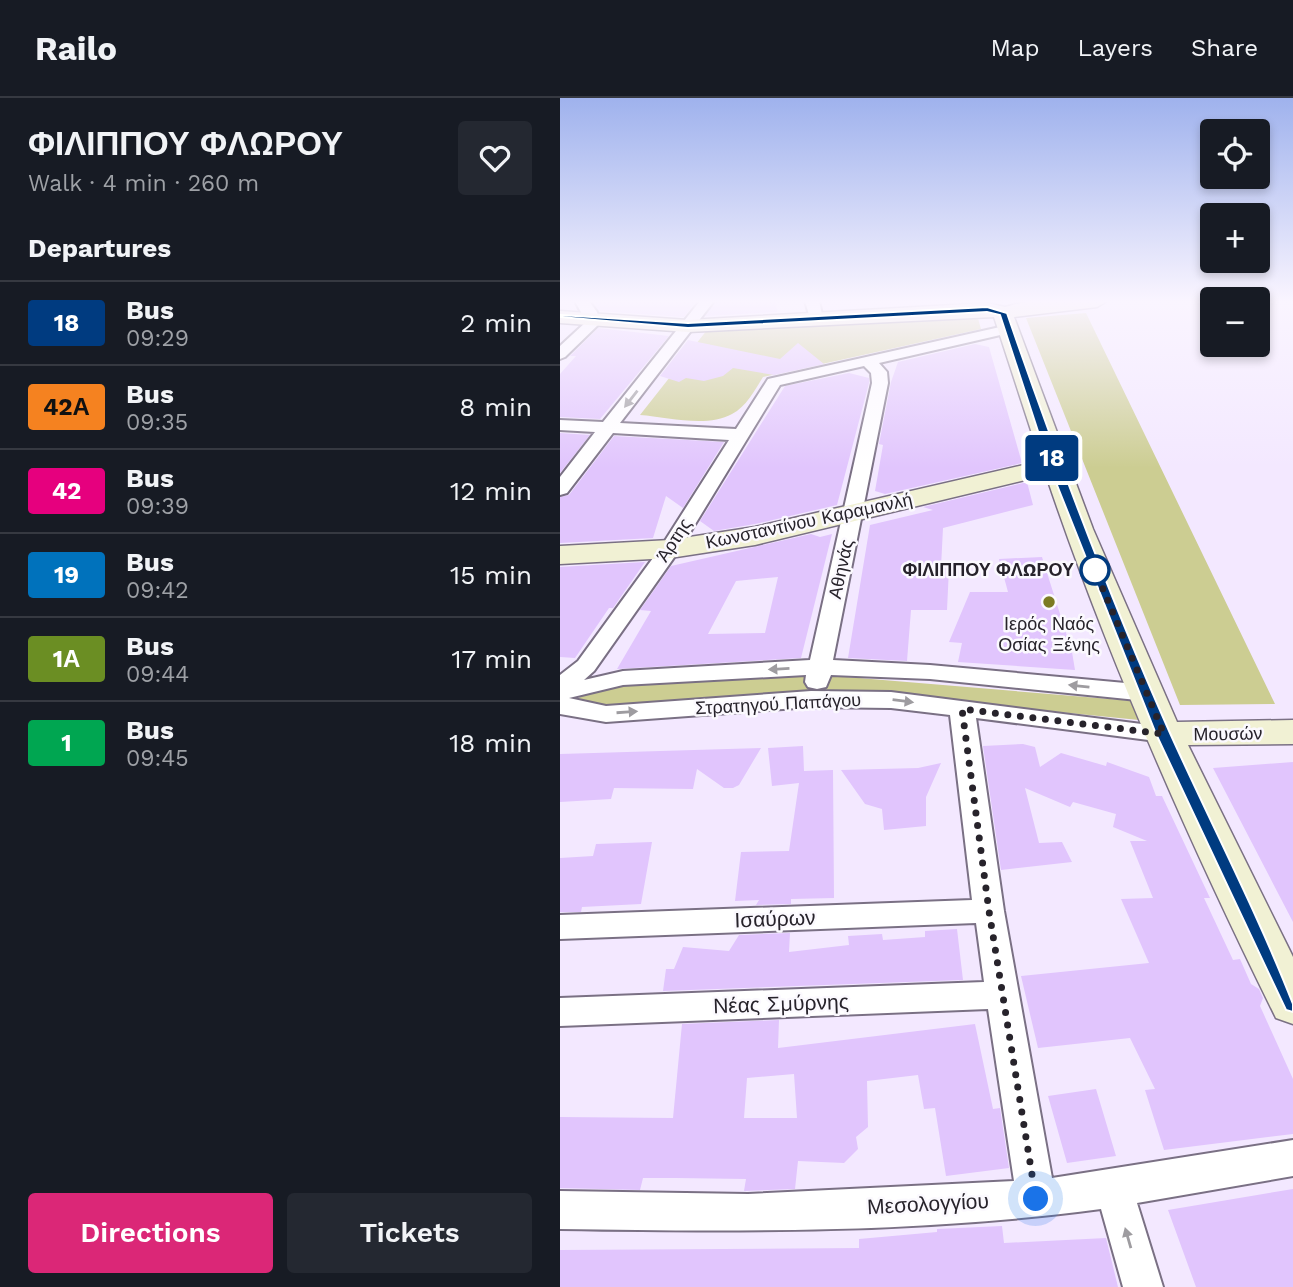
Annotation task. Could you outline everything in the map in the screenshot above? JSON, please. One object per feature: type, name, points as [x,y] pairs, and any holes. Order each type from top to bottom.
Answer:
[{"type":"street","points":[[560,488],[664,356]]},
{"type":"street","points":[[868,361],[879,356]]},
{"type":"street","points":[[1019,356],[1055,465],[1094,569],[1164,734],[1293,1004]]},
{"type":"street","name":"Άρτης","points":[[560,687],[586,666],[670,548],[774,382],[868,361]]},
{"type":"street","name":"Αθηνάς","points":[[816,683],[880,383],[879,372],[868,361]]},
{"type":"street","points":[[560,425],[741,435]]},
{"type":"street","name":"Κωνσταντίνου Καραμανλή","points":[[560,555],[670,548],[755,536],[1055,465]]},
{"type":"street","name":"Στρατηγού Παπάγου","points":[[560,704],[568,708],[606,714],[816,683],[930,672],[1147,693]]},
{"type":"street","name":"Στρατηγού Παπάγου","points":[[560,693],[623,678],[816,683],[891,700],[1164,734]]},
{"type":"street","points":[[962,709],[989,911],[1036,1199]]},
{"type":"street","name":"Μουσών","points":[[1164,734],[1293,732]]},
{"type":"street","name":"Ισαύρων","points":[[560,928],[989,911]]},
{"type":"street","name":"Νέας Σμύρνης","points":[[560,1012],[1003,995]]},
{"type":"street","name":"Μεσολογγίου","points":[[560,1210],[748,1213],[1036,1199],[1114,1189],[1293,1158]]},
{"type":"street","points":[[1114,1189],[1143,1287]]},
{"type":"green space","points":[[686,356],[856,356],[763,377],[742,407],[722,418],[699,421],[640,415]]},
{"type":"green space","points":[[1041,356],[1107,356],[1275,704],[1180,705]]},
{"type":"green space","points":[[823,675],[1134,701],[1139,720],[967,703],[599,707],[578,698],[607,685]]},
{"type":"building","points":[[576,356],[652,356],[600,419],[560,417],[560,374]]},
{"type":"building","points":[[675,356],[768,356],[780,359],[783,356],[815,356],[824,364],[774,375],[733,368],[723,376],[704,381],[686,378],[679,382],[660,376]]},
{"type":"building","points":[[922,356],[992,356],[1022,463],[885,494],[875,491],[883,445],[879,444],[891,382],[898,362]]},
{"type":"building","points":[[849,373],[869,378],[869,383],[837,505],[714,531],[700,521],[785,386]]},
{"type":"building","points":[[560,433],[590,435],[560,473]]},
{"type":"building","points":[[614,436],[724,442],[683,508],[666,496],[653,538],[560,543],[560,497],[569,495]]},
{"type":"building","points":[[1027,482],[1033,505],[943,528],[941,567],[949,568],[947,610],[911,610],[907,661],[848,658],[870,525],[933,510],[923,507]]},
{"type":"building","points":[[811,534],[820,537],[832,534],[801,658],[617,669],[651,611],[640,610],[671,566]],"holes":[[[778,577],[765,633],[708,634],[736,581]]]},
{"type":"building","points":[[1042,557],[1072,652],[1075,670],[958,662],[962,643],[949,642],[970,592],[1008,592],[999,559]]},
{"type":"building","points":[[645,562],[575,658],[560,657],[560,567]]},
{"type":"building","points":[[1023,744],[1035,747],[1040,767],[1061,753],[1106,766],[1107,762],[1149,777],[1156,796],[1162,796],[1210,898],[1204,898],[1233,960],[1240,959],[1251,984],[1259,989],[1263,998],[1260,1006],[1293,1079],[1293,1134],[1164,1150],[1145,1090],[1155,1089],[1130,1038],[1038,1048],[1021,976],[1149,963],[1121,899],[1153,898],[1130,841],[1147,841],[1113,827],[1116,814],[1073,802],[1070,807],[1025,788],[1039,843],[1062,842],[1072,862],[1001,870],[983,746]]},
{"type":"building","points":[[803,746],[804,771],[833,770],[834,898],[791,899],[791,904],[756,905],[759,900],[735,901],[741,852],[789,851],[799,783],[772,786],[768,748]]},
{"type":"building","points":[[761,748],[739,785],[733,788],[724,788],[697,769],[693,789],[614,788],[611,799],[560,802],[560,754]]},
{"type":"building","points":[[1293,762],[1293,922],[1213,768]]},
{"type":"building","points":[[941,763],[926,797],[926,826],[884,830],[882,809],[865,804],[841,770],[918,768]]},
{"type":"building","points":[[652,842],[641,904],[582,907],[581,912],[560,912],[560,858],[593,856],[596,844]]},
{"type":"building","points":[[957,929],[963,980],[663,991],[666,969],[674,969],[683,947],[729,951],[739,935],[790,933],[789,952],[849,945],[848,936],[882,934],[883,940],[925,937],[925,931]]},
{"type":"building","points":[[779,1020],[778,1048],[975,1024],[993,1109],[1000,1108],[1009,1168],[946,1176],[935,1108],[924,1109],[918,1075],[867,1081],[868,1127],[856,1137],[858,1149],[844,1163],[798,1161],[795,1189],[744,1191],[746,1179],[676,1178],[643,1178],[640,1190],[560,1188],[560,1117],[673,1118],[682,1024]],"holes":[[[794,1074],[797,1118],[744,1118],[747,1078]]]},
{"type":"building","points":[[1096,1089],[1116,1156],[1067,1163],[1048,1096]]},
{"type":"building","points":[[1293,1189],[1293,1287],[1196,1287],[1168,1210]]},
{"type":"building","points":[[1002,1226],[1004,1243],[1106,1238],[1118,1287],[560,1287],[560,1250],[859,1248],[859,1239],[937,1232],[937,1229]]},
{"type":"bus line","name":"18","points":[[1018,356],[1090,559],[1164,734],[1293,1004]]},
{"type":"place","name":"ΦΙΛΙΠΠΟΥ ΦΛΩΡΟΥ","points":[[1095,570]]},
{"type":"place","name":"Ιερός Ναός Οσίας Ξένης","points":[[1049,602]]},
{"type":"route","points":[[1036,1199],[989,911],[962,709],[1164,734],[1095,570]]}]
